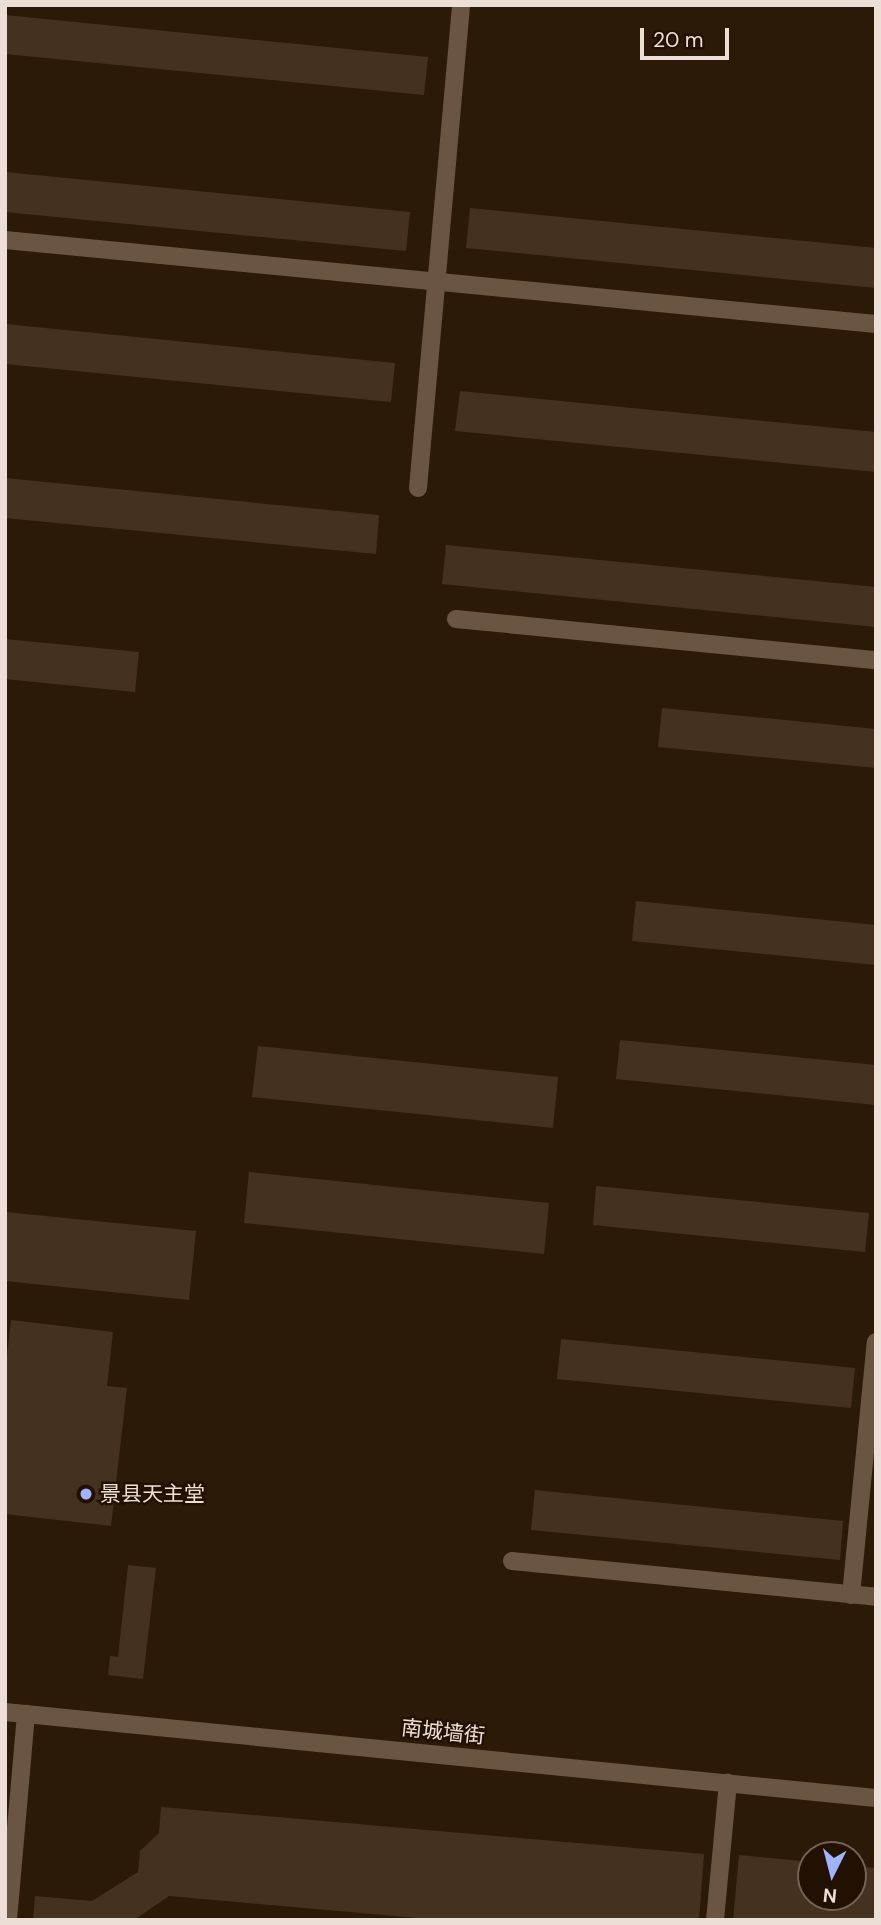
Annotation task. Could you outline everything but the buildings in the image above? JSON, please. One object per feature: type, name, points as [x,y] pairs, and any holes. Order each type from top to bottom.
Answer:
[{"type":"street","points":[[418,488],[461,5]]},
{"type":"street","points":[[5,240],[876,324]]},
{"type":"street","points":[[456,619],[876,660]]},
{"type":"street","points":[[851,1595],[876,1342]]},
{"type":"street","points":[[512,1561],[876,1597]]},
{"type":"street","name":"南城墙街","points":[[5,1712],[876,1798]]},
{"type":"street","points":[[8,1920],[26,1714]]},
{"type":"street","points":[[715,1920],[729,1783]]},
{"type":"place","name":"景县天主堂","points":[[86,1494]]}]
